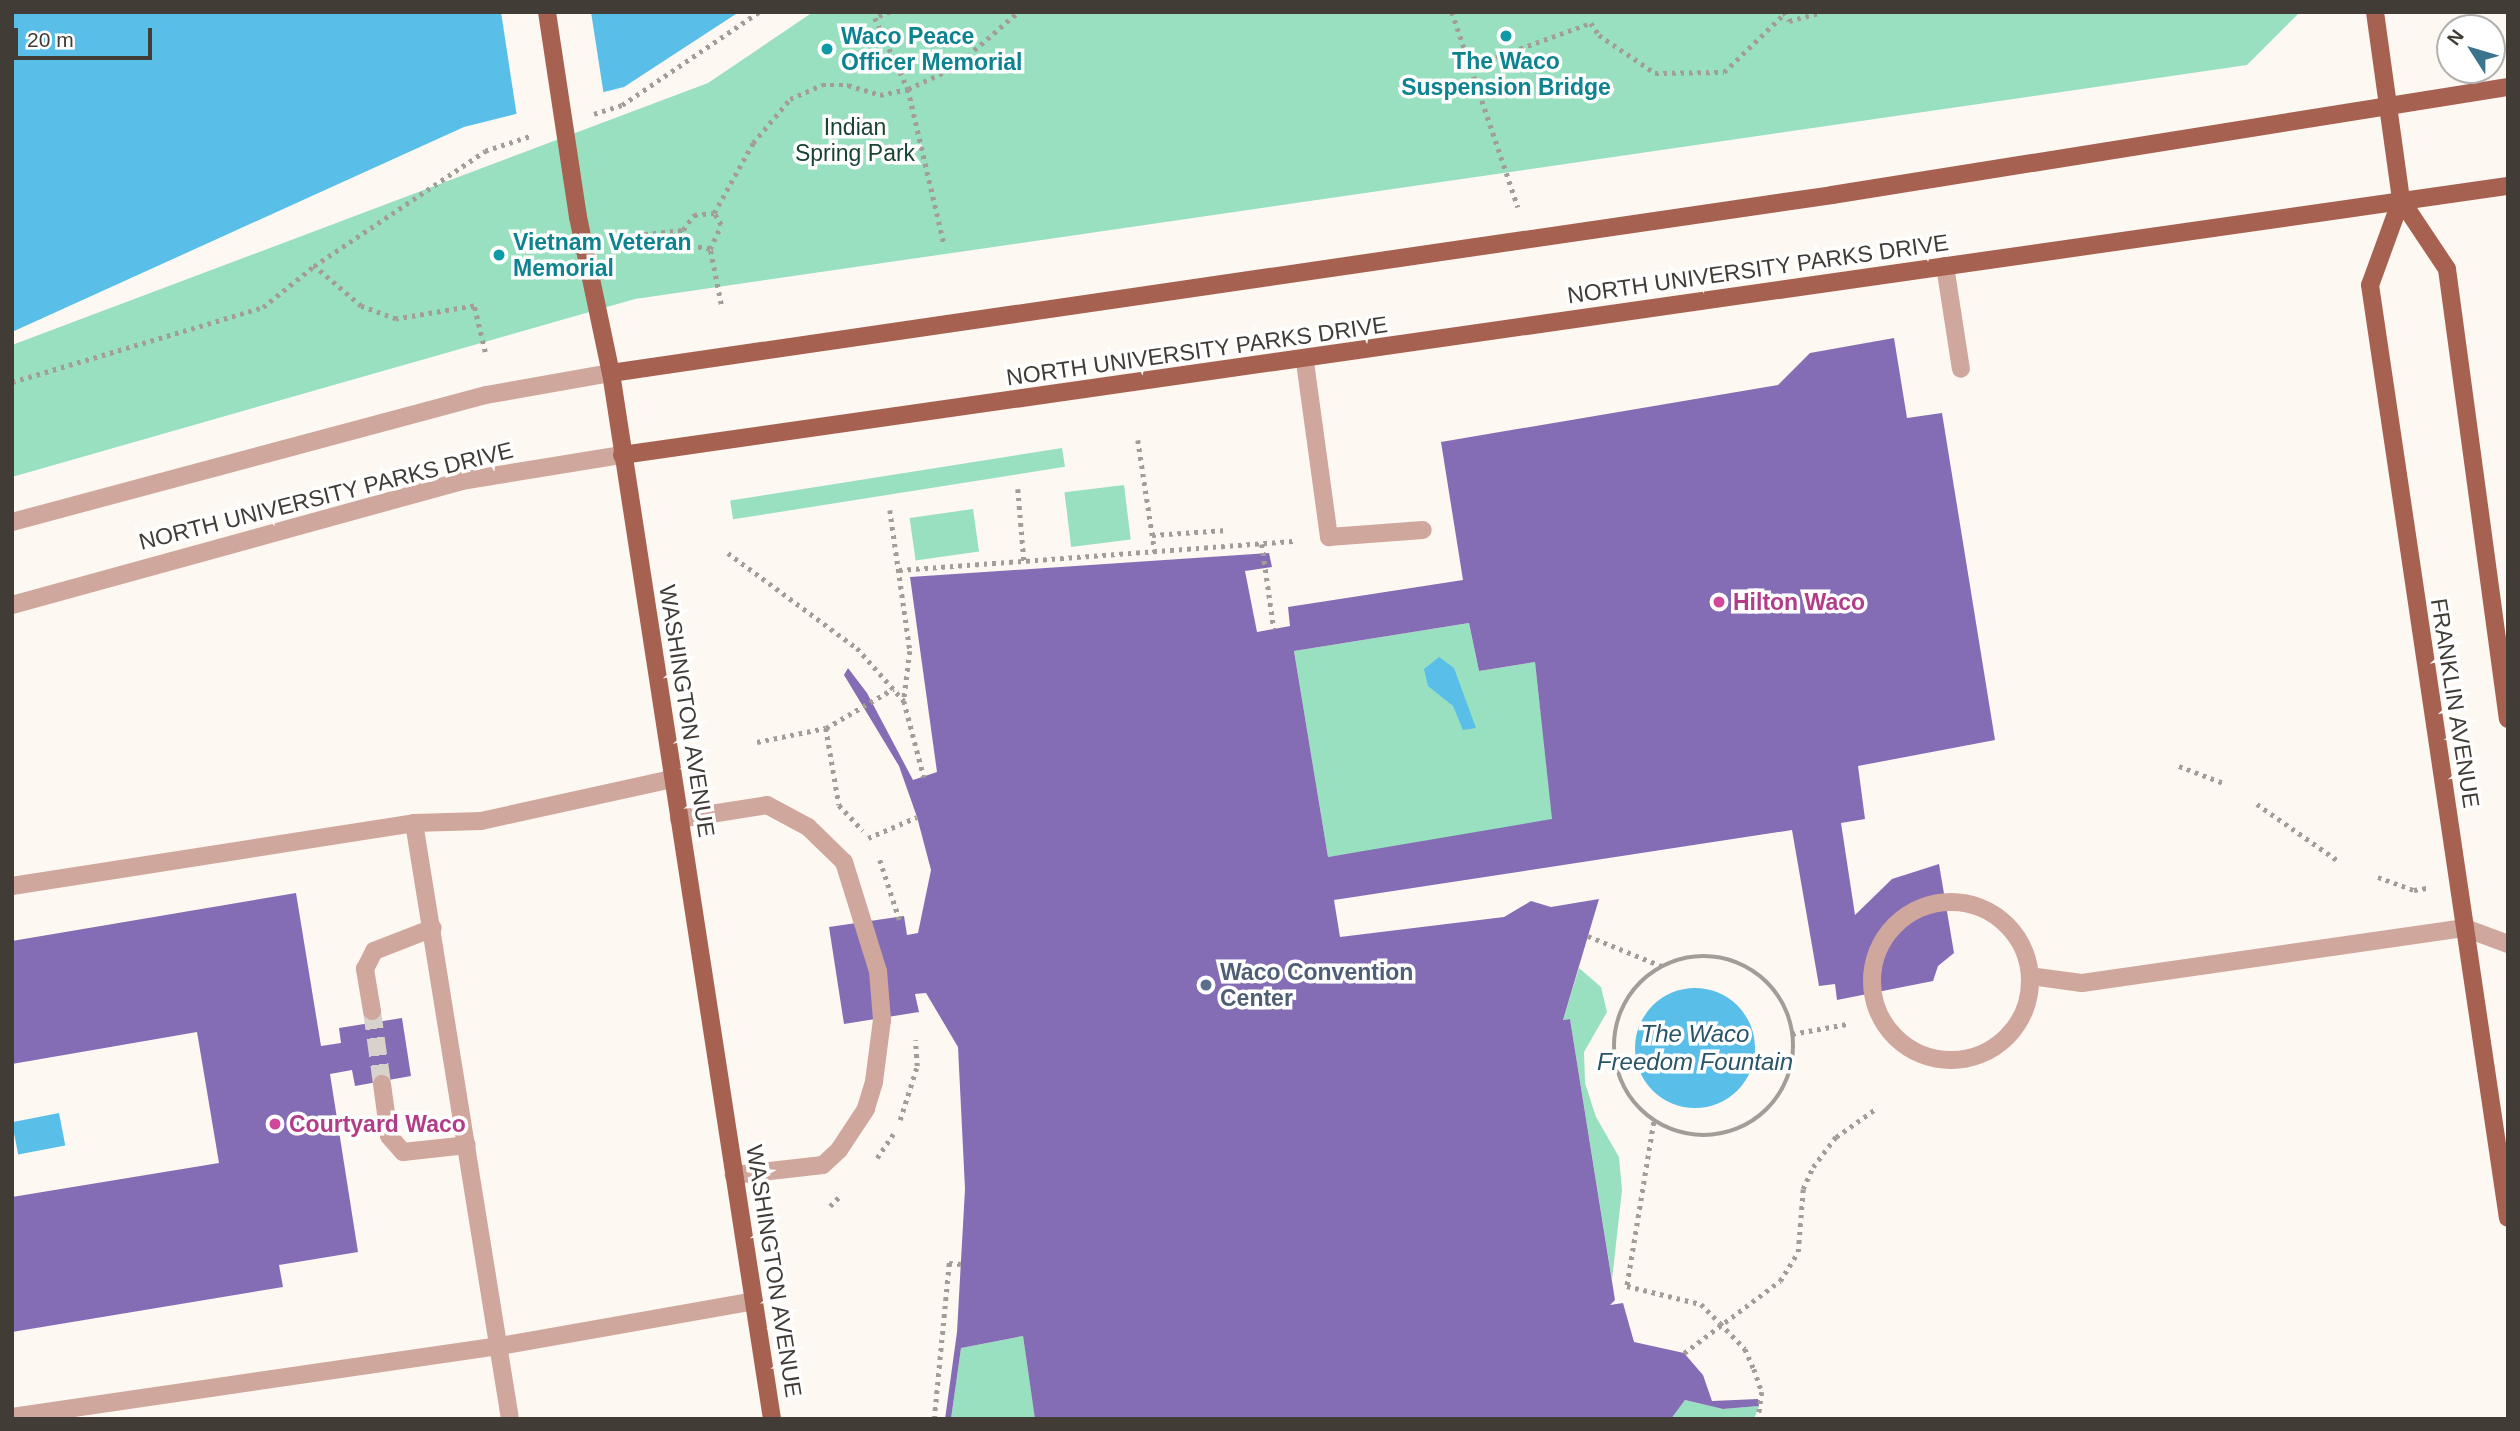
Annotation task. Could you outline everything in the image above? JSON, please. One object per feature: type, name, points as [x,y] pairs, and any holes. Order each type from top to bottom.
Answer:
[{"type":"main road","name":"WASHINGTON AVENUE","points":[[547,12],[578,217],[611,373],[772,1419]]},
{"type":"main road","name":"FRANKLIN AVENUE","points":[[2375,12],[2401,200],[2447,269],[2508,719]]},
{"type":"main road","points":[[611,373],[1527,240],[2508,87]]},
{"type":"main road","name":"NORTH UNIVERSITY PARKS DRIVE","points":[[622,455],[1304,362],[1945,266],[2508,186]]},
{"type":"main road","name":"FRANKLIN AVENUE","points":[[2401,200],[2370,285],[2508,1218]]},
{"type":"street","points":[[1945,266],[1961,369]]},
{"type":"street","points":[[1304,362],[1329,537],[1423,530]]},
{"type":"street","points":[[12,522],[486,395],[611,373]]},
{"type":"street","name":"NORTH UNIVERSITY PARKS DRIVE","points":[[12,605],[461,481],[622,455]]},
{"type":"street","points":[[12,886],[414,823],[481,821],[672,779]]},
{"type":"street","points":[[679,819],[767,805],[808,827],[844,862],[878,971],[880,1053],[866,1109],[853,1130],[823,1165],[734,1175]]},
{"type":"street","points":[[414,823],[510,1419]]},
{"type":"street","points":[[1939,902],[1965,903],[2000,920],[2024,951],[2030,976],[2028,1002],[2016,1026],[1998,1045],[1975,1057],[1948,1061],[1900,1044],[1883,1024],[1873,999],[1878,948],[1904,918],[1939,902]]},
{"type":"street","points":[[372,1011],[365,969],[374,951],[433,928]]},
{"type":"street","points":[[2030,976],[2082,983],[2465,928],[2508,944]]},
{"type":"street","points":[[382,1084],[388,1136],[403,1152],[467,1144]]},
{"type":"street","points":[[12,1417],[500,1346],[754,1301]]},
{"type":"path","points":[[890,12],[875,18],[908,89],[944,244]]},
{"type":"path","points":[[714,213],[753,143],[790,99],[822,85],[848,85],[880,94],[908,89],[955,67],[1018,12]]},
{"type":"path","points":[[1452,12],[1472,66],[1527,240]]},
{"type":"path","points":[[1472,66],[1591,23],[1599,35],[1655,73],[1724,72],[1784,13],[1789,21],[1822,12]]},
{"type":"path","points":[[619,237],[683,230],[694,215],[714,213]]},
{"type":"path","points":[[714,213],[720,225],[710,249],[720,304]]},
{"type":"path","points":[[683,230],[692,246],[710,249]]},
{"type":"path","points":[[12,382],[262,307],[314,266]]},
{"type":"path","points":[[324,274],[362,306],[396,319],[474,306],[485,352]]},
{"type":"path","points":[[1138,440],[1155,552]]},
{"type":"path","points":[[1017,489],[1024,561]]},
{"type":"path","points":[[890,510],[910,651],[904,701],[923,777]]},
{"type":"path","points":[[1152,535],[1227,530]]},
{"type":"path","points":[[899,570],[1329,537]]},
{"type":"path","points":[[1262,544],[1274,629]]},
{"type":"path","points":[[728,553],[857,648],[904,701]]},
{"type":"path","points":[[757,742],[826,728],[893,689]]},
{"type":"path","points":[[2179,766],[2226,784]]},
{"type":"path","points":[[2258,804],[2337,860]]},
{"type":"path","points":[[868,838],[917,817]]},
{"type":"path","points":[[2378,877],[2414,890],[2435,886]]},
{"type":"path","points":[[1588,936],[1663,966]]},
{"type":"path","points":[[1703,955],[1740,964],[1778,993],[1792,1034],[1788,1078],[1772,1105],[1748,1125],[1719,1135],[1688,1135],[1654,1121],[1635,1106],[1619,1079],[1613,1048],[1617,1020],[1630,994],[1663,966],[1703,955]]},
{"type":"path","points":[[1792,1034],[1847,1024]]},
{"type":"path","points":[[1685,1353],[1720,1323],[1780,1281],[1798,1252],[1803,1189],[1813,1167],[1836,1137],[1874,1110]]},
{"type":"path","points":[[1654,1121],[1627,1286],[1701,1304],[1720,1323],[1745,1349],[1754,1369],[1762,1392],[1758,1419]]},
{"type":"path","points":[[934,1419],[949,1263],[961,1264]]},
{"type":"green space","name":"Indian Spring Park","points":[[813,12],[2300,12],[2247,65],[635,299],[12,477],[12,345],[708,83]]},
{"type":"green space","points":[[1062,448],[1065,467],[733,519],[730,501]]},
{"type":"green space","points":[[1124,485],[1131,540],[1071,547],[1064,492]]},
{"type":"green space","points":[[973,509],[979,552],[916,560],[910,518]]},
{"type":"green space","points":[[1469,623],[1479,671],[1535,662],[1553,824],[1328,857],[1294,651]]},
{"type":"green space","points":[[1579,968],[1601,987],[1607,1012],[1584,1052],[1585,1083],[1596,1117],[1619,1157],[1622,1190],[1612,1280],[1570,1019],[1563,1020]]},
{"type":"green space","points":[[1023,1336],[1035,1417],[951,1419],[961,1348]]},
{"type":"green space","points":[[1685,1400],[1723,1409],[1759,1406],[1754,1419],[1671,1419]]},
{"type":"water","points":[[12,12],[739,12],[624,87],[464,127],[12,332]]},
{"type":"water","points":[[1439,657],[1454,668],[1476,728],[1463,730],[1453,706],[1428,686],[1424,669]]},
{"type":"water","name":"The Waco Freedom Fountain","points":[[1695,988],[1718,993],[1737,1006],[1750,1025],[1755,1048],[1750,1071],[1737,1090],[1718,1103],[1695,1108],[1672,1103],[1653,1090],[1640,1071],[1635,1048],[1640,1025],[1653,1006],[1672,993]]},
{"type":"water","points":[[59,1113],[65,1145],[18,1155],[12,1122]]},
{"type":"pier","points":[[501,12],[591,12],[604,96],[517,117]]},
{"type":"building","name":"Waco Convention Center","points":[[1894,338],[1907,418],[1942,413],[1995,740],[1858,766],[1865,819],[1841,823],[1855,915],[1892,879],[1939,864],[1954,953],[1938,966],[1933,981],[1837,1000],[1835,984],[1819,986],[1792,830],[1334,900],[1340,937],[1504,917],[1531,901],[1551,907],[1599,899],[1563,1020],[1570,1019],[1615,1300],[1610,1305],[1623,1303],[1634,1342],[1684,1353],[1703,1375],[1712,1401],[1758,1399],[1759,1406],[1723,1409],[1685,1400],[1671,1419],[1035,1419],[1023,1336],[961,1348],[951,1419],[945,1419],[957,1332],[965,1189],[958,1047],[926,993],[915,994],[919,1012],[844,1024],[829,927],[904,916],[907,935],[918,933],[931,870],[917,817],[899,766],[844,675],[848,668],[867,693],[913,780],[937,772],[910,577],[1269,553],[1272,567],[1245,571],[1257,632],[1290,626],[1288,607],[1463,580],[1441,442],[1778,385],[1810,353]],"holes":[[[1469,623],[1479,671],[1535,662],[1552,819],[1328,857],[1294,651]]]},
{"type":"building","name":"Courtyard Waco","points":[[296,893],[321,1046],[341,1043],[339,1028],[402,1018],[411,1076],[355,1086],[352,1070],[330,1074],[358,1252],[279,1265],[283,1287],[12,1332],[12,1197],[219,1163],[197,1032],[12,1064],[12,941]]},
{"type":"tunnel","points":[[372,1011],[382,1084]]},
{"type":"place","name":"The Waco Suspension Bridge","points":[[1506,36]]},
{"type":"place","name":"Waco Peace Officer Memorial","points":[[827,49]]},
{"type":"place","name":"Vietnam Veteran Memorial","points":[[499,255]]},
{"type":"place","name":"Hilton Waco","points":[[1719,602]]},
{"type":"place","name":"Waco Convention Center","points":[[1206,985]]},
{"type":"place","name":"Courtyard Waco","points":[[275,1124]]}]
